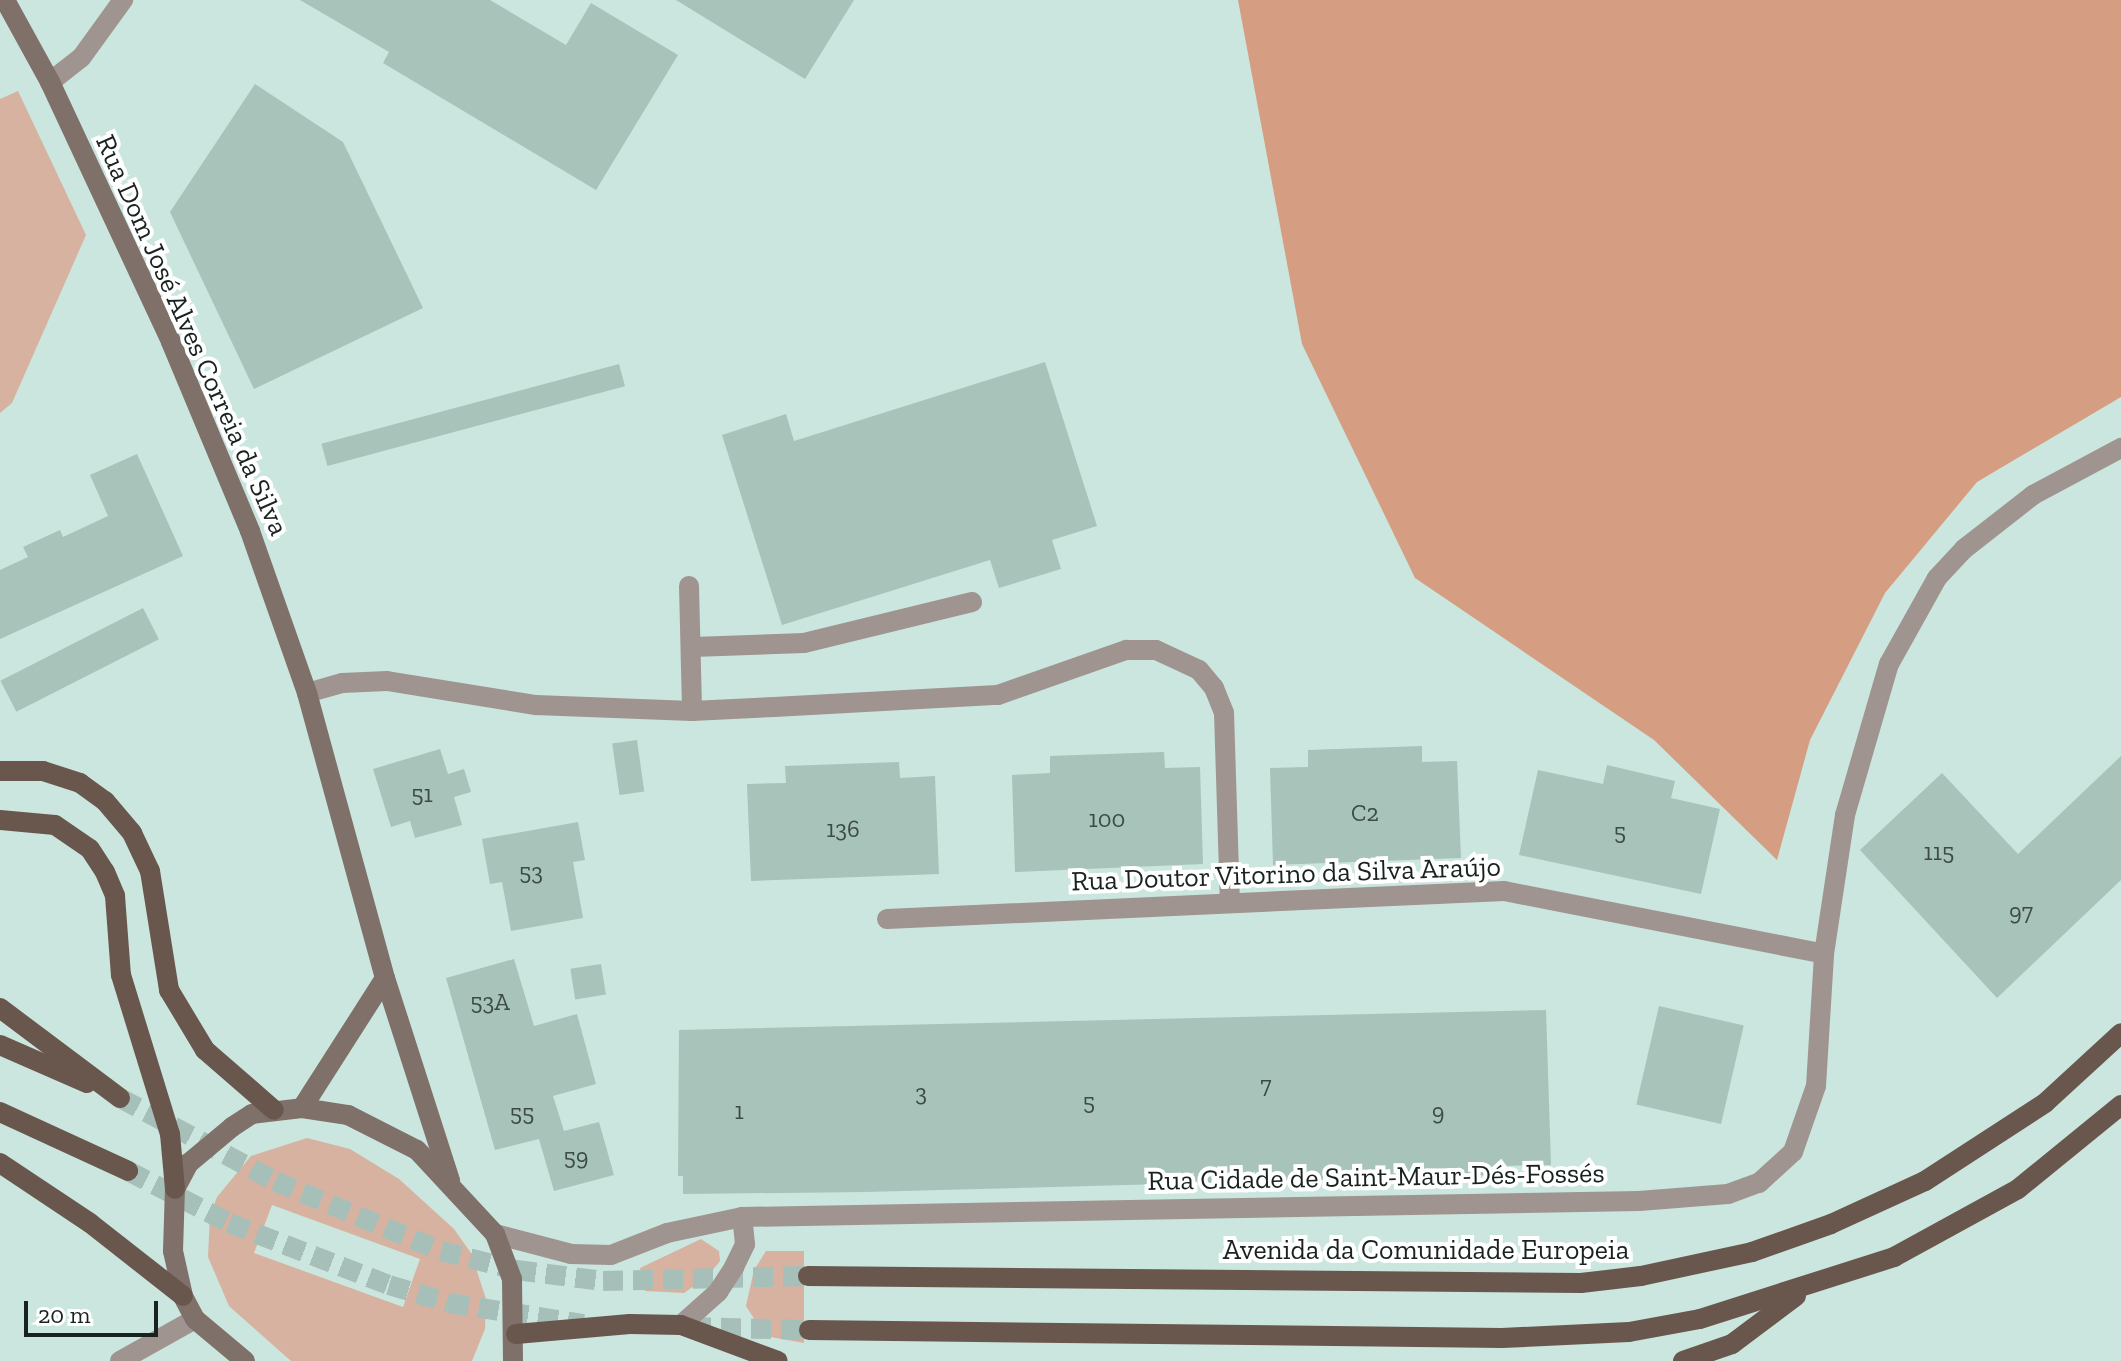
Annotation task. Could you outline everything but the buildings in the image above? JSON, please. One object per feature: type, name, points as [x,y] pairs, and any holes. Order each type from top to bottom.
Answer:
[{"type":"main road","name":"Rua Dom José Alves Correia da Silva","points":[[5,0],[50,82],[177,356],[250,531],[307,693],[385,978],[450,1181]]},
{"type":"main road","points":[[0,771],[43,771],[80,783],[105,801],[132,833],[150,871],[169,990],[205,1050],[274,1110]]},
{"type":"main road","points":[[0,820],[55,825],[90,849],[105,872],[115,896],[121,975],[170,1134],[175,1189],[173,1251],[183,1296],[195,1319],[245,1361]]},
{"type":"main road","points":[[302,1108],[385,978]]},
{"type":"main road","points":[[0,1008],[120,1098],[0,1045]]},
{"type":"main road","name":"Avenida da Comunidade Europeia","points":[[808,1276],[1567,1283],[1641,1276],[1766,1247],[1925,1181],[2045,1103],[2121,1033]]},
{"type":"main road","points":[[809,1330],[1569,1336],[1700,1319],[1805,1290],[1894,1257],[1960,1224],[2018,1189],[2121,1105]]},
{"type":"main road","points":[[175,1189],[189,1163],[211,1140],[252,1114],[302,1108],[348,1115],[384,1131],[417,1150],[450,1181],[495,1234],[512,1279],[516,1334],[514,1361]]},
{"type":"main road","points":[[0,1112],[128,1171]]},
{"type":"main road","points":[[0,1163],[70,1208],[183,1296]]},
{"type":"main road","points":[[1683,1361],[1732,1344],[1805,1290]]},
{"type":"main road","points":[[516,1334],[630,1324],[681,1325],[778,1361]]},
{"type":"street","points":[[50,82],[81,58],[123,0]]},
{"type":"street","name":"Rua Cidade de Saint-Maur-Dés-Fossés","points":[[495,1234],[571,1254],[611,1255],[667,1233],[742,1217],[1639,1201],[1728,1194],[1759,1183],[1793,1152],[1816,1086],[1824,954],[1845,815],[1889,664],[1912,616],[1937,578],[1996,521],[2033,495],[2121,448]]},
{"type":"street","points":[[689,586],[693,647],[692,711]]},
{"type":"street","points":[[693,647],[804,643],[972,602]]},
{"type":"street","points":[[307,693],[342,683],[387,681],[536,705],[692,711],[998,695],[1126,650],[1156,650],[1199,670],[1214,688],[1224,713],[1230,903]]},
{"type":"street","name":"Rua Doutor Vitorino da Silva Araújo","points":[[887,919],[1504,891],[1824,954]]},
{"type":"street","points":[[681,1325],[718,1292],[734,1267],[745,1244],[742,1217]]},
{"type":"street","points":[[120,1361],[195,1319]]},
{"type":"shaded area","points":[[1238,0],[2121,0],[2121,397],[1977,482],[1885,593],[1810,740],[1777,860],[1654,740],[1415,578],[1302,344]]},
{"type":"shaded area","points":[[18,91],[86,235],[12,403],[0,413],[0,99]]},
{"type":"shaded area","points":[[307,1138],[350,1149],[399,1179],[454,1229],[471,1253],[486,1299],[485,1329],[472,1361],[291,1361],[229,1306],[208,1257],[210,1215],[217,1197],[251,1156]],"holes":[[[272,1205],[420,1259],[403,1307],[254,1253]]]},
{"type":"shaded area","points":[[701,1239],[719,1251],[720,1261],[707,1277],[684,1293],[645,1291],[640,1268]]},
{"type":"shaded area","points":[[766,1251],[804,1251],[804,1343],[765,1336],[746,1306],[754,1270]]},
{"type":"tunnel","points":[[120,1098],[275,1181],[441,1251],[516,1270],[603,1281],[808,1276]]},
{"type":"tunnel","points":[[128,1171],[229,1223],[389,1285],[449,1303],[583,1324]]},
{"type":"tunnel","points":[[691,1327],[809,1330]]}]
